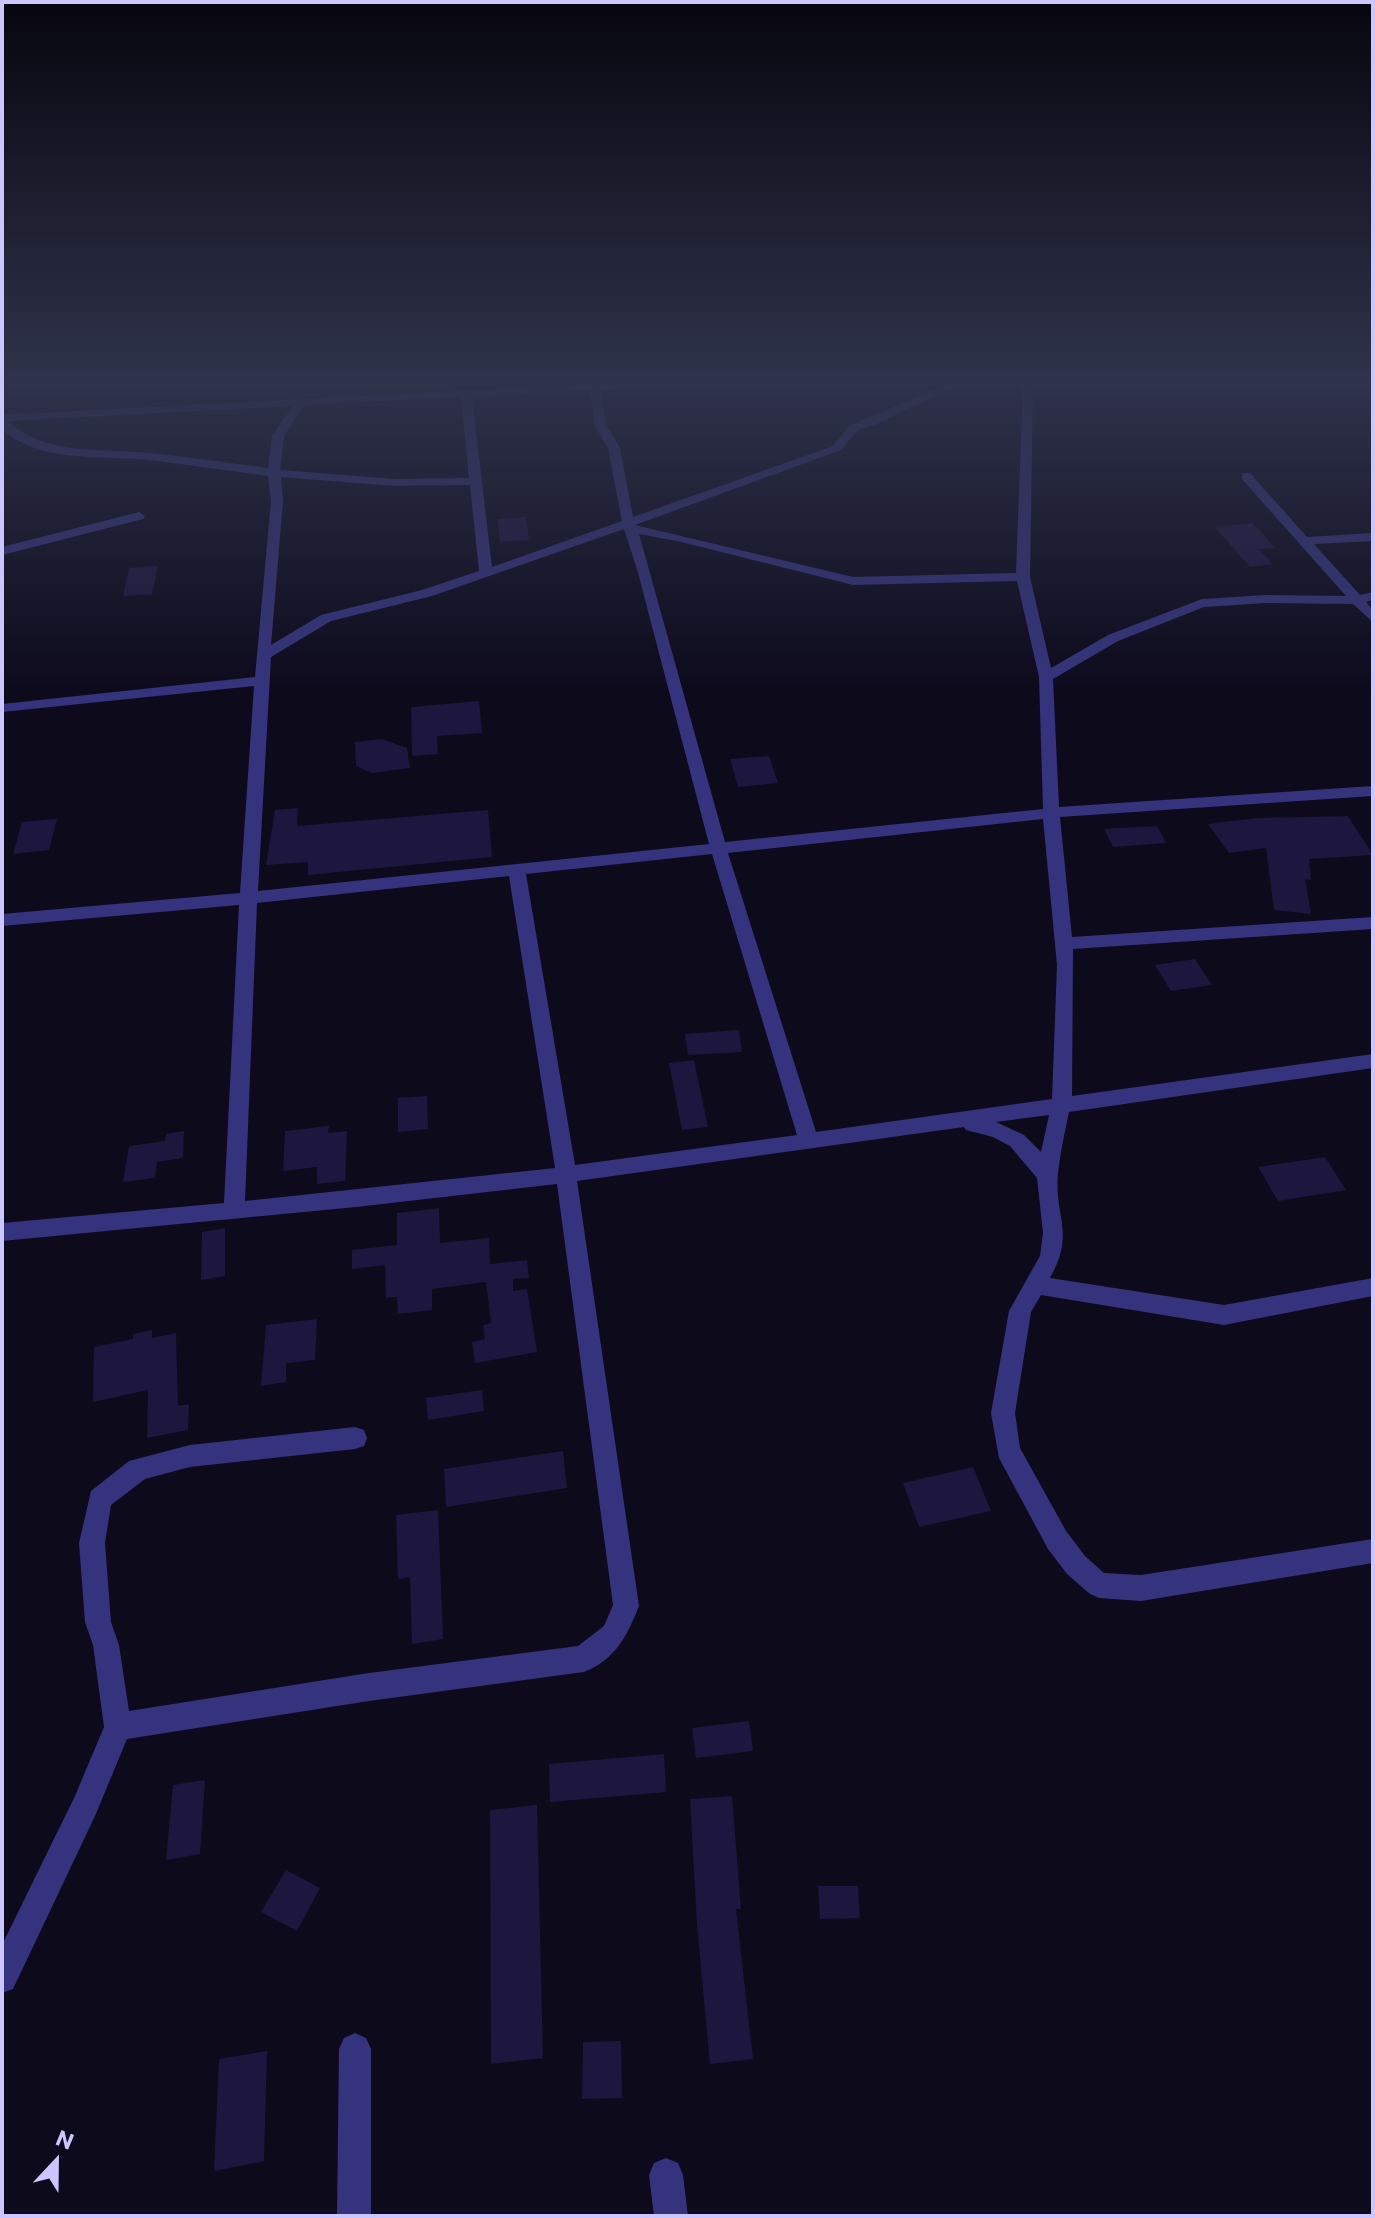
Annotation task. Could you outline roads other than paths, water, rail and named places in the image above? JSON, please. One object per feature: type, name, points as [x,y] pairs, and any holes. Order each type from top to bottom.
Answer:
[{"type":"street","points":[[234,1210],[249,898],[277,501],[275,488]]},
{"type":"street","points":[[477,488],[486,572]]},
{"type":"street","points":[[622,488],[629,525],[644,569],[718,847],[808,1139]]},
{"type":"street","points":[[264,655],[326,618],[427,593],[730,488]]},
{"type":"street","points":[[1024,488],[1023,577],[1046,677],[1051,813],[1066,965],[1061,1106],[1047,1177],[1054,1233],[1051,1257],[1020,1311],[1003,1413],[1008,1450],[1057,1540],[1076,1565],[1099,1585],[1141,1588],[1373,1551]]},
{"type":"street","points":[[1256,488],[1373,618]]},
{"type":"street","points":[[2,551],[139,516]]},
{"type":"street","points":[[629,525],[853,581],[1023,577]]},
{"type":"street","points":[[1302,541],[1373,537]]},
{"type":"street","points":[[1046,677],[1113,638],[1202,603],[1266,599],[1356,600],[1373,596]]},
{"type":"street","points":[[2,708],[263,681]]},
{"type":"street","points":[[2,920],[249,898],[1051,813],[1373,791]]},
{"type":"street","points":[[118,1727],[354,1690],[584,1659],[613,1635],[626,1606],[566,1174],[517,870]]},
{"type":"street","points":[[1063,944],[1373,923]]},
{"type":"street","points":[[2,1232],[566,1174],[808,1139],[956,1123],[1373,1061]]},
{"type":"street","points":[[956,1123],[990,1127],[1017,1137],[1033,1154],[1047,1177]]},
{"type":"street","points":[[1035,1285],[1224,1315],[1373,1287]]},
{"type":"street","points":[[2,1978],[85,1806],[118,1727],[106,1645],[98,1622],[92,1543],[100,1499],[138,1469],[190,1456],[355,1438]]},
{"type":"street","points":[[354,2216],[355,2049]]},
{"type":"street","points":[[666,2175],[671,2216]]}]
